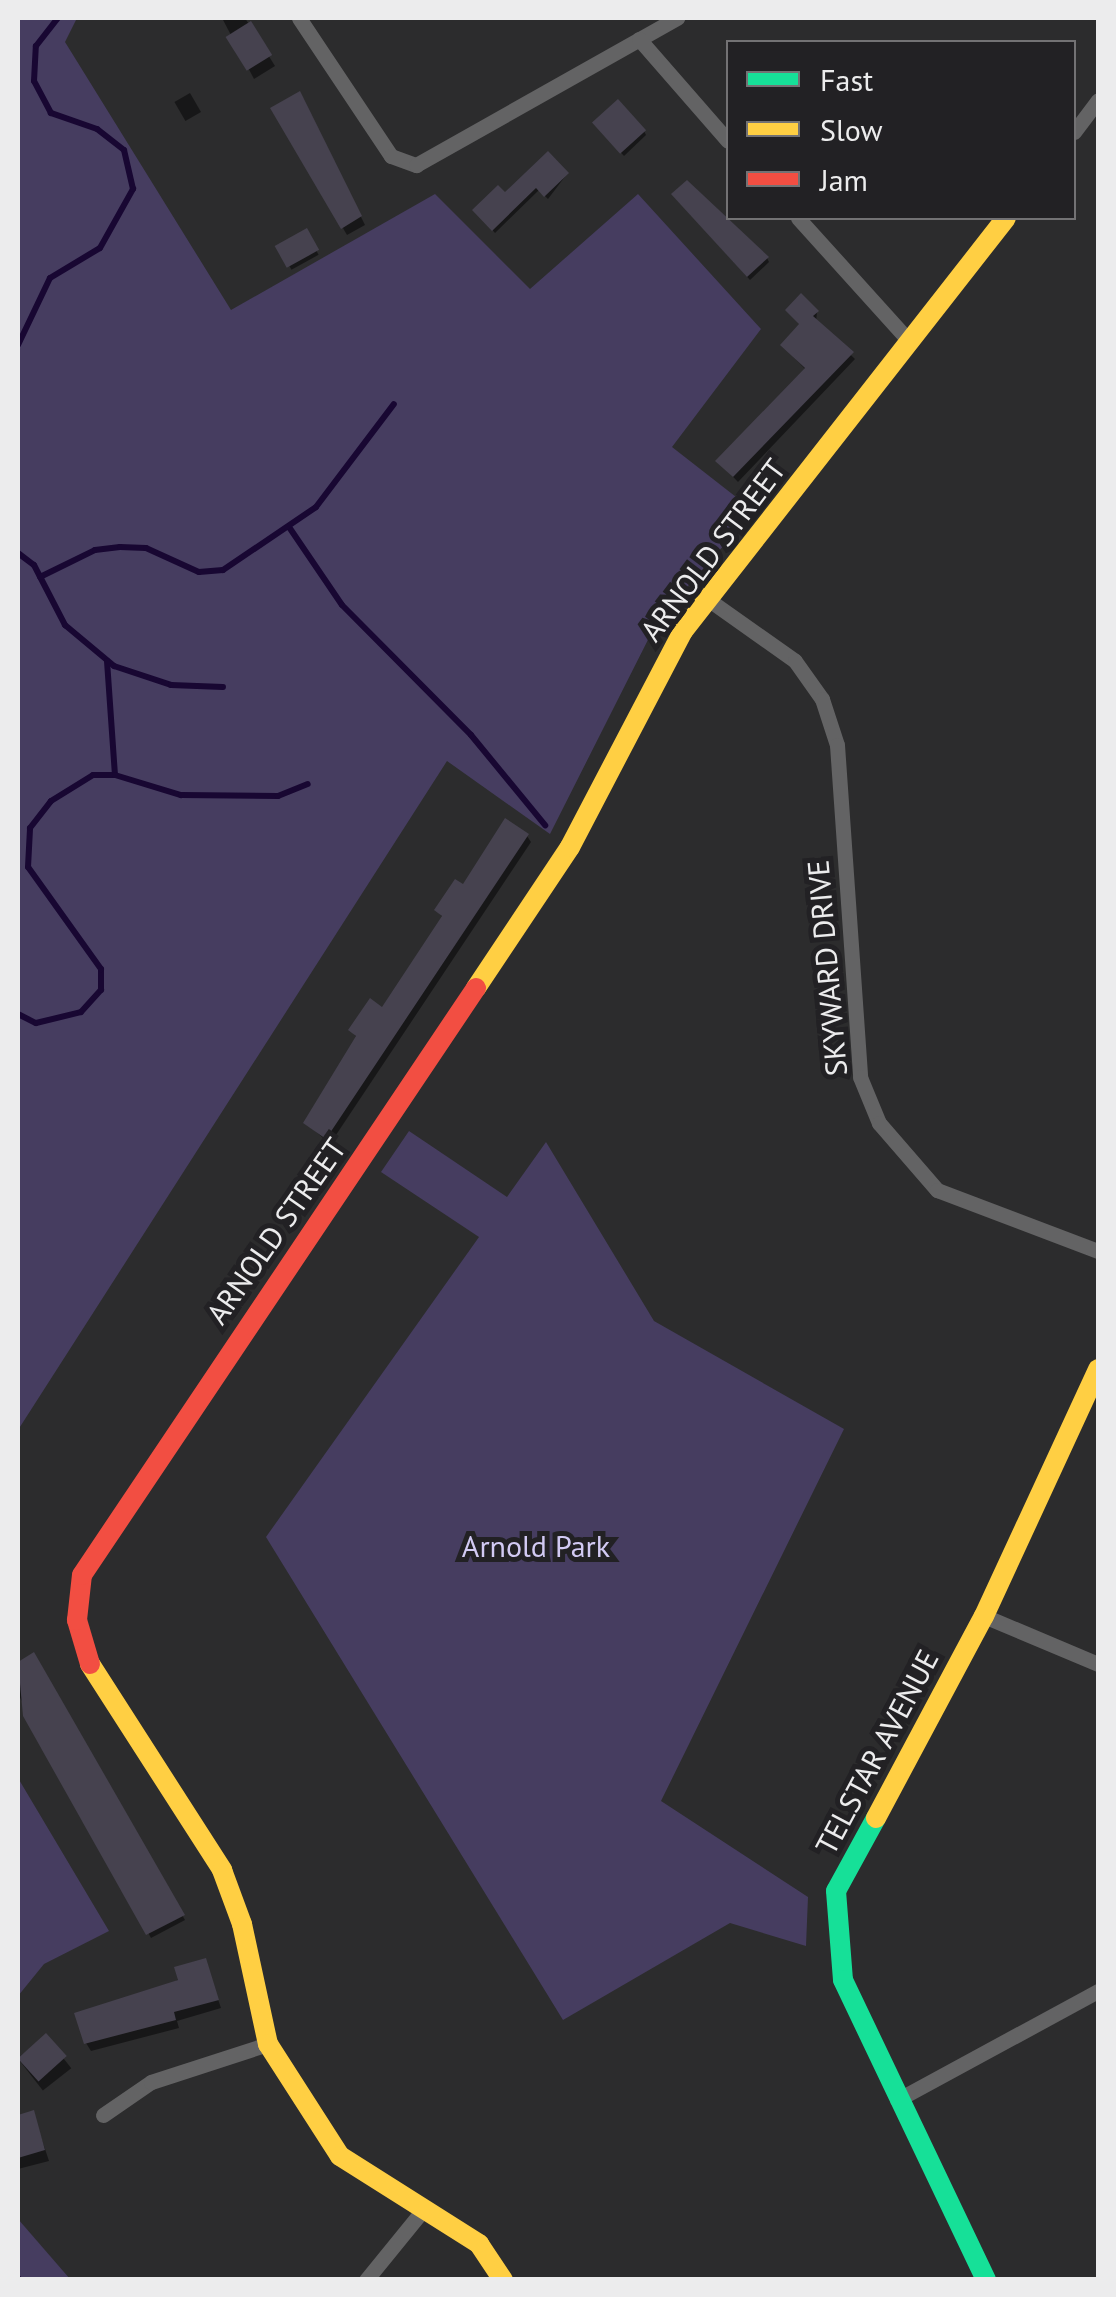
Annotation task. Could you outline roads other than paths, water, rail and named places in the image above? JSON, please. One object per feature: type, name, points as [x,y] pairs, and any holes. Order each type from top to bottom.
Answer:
[{"type":"street","points":[[299,18],[390,156],[416,165],[677,18]]},
{"type":"street","points":[[639,40],[726,138]]},
{"type":"street","points":[[1076,129],[1098,100]]},
{"type":"street","points":[[800,220],[909,340]]},
{"type":"street","name":"ARNOLD STREET","points":[[503,2280],[478,2244],[340,2156],[268,2044],[242,1924],[217,1859],[84,1655],[77,1620],[82,1575],[570,848],[670,652],[1004,220]]},
{"type":"street","name":"SKYWARD DRIVE","points":[[709,600],[795,661],[828,714],[837,744],[860,1077],[878,1123],[937,1190],[1098,1251]]},
{"type":"street","name":"TELSTAR AVENUE","points":[[986,2280],[896,2100],[843,1980],[836,1891],[984,1616],[1098,1369]]},
{"type":"street","points":[[984,1616],[1098,1664]]},
{"type":"street","points":[[896,2100],[1098,1991]]},
{"type":"street","points":[[103,2115],[150,2082],[268,2044]]},
{"type":"street","points":[[366,2280],[422,2211]]},
{"type":"waterway","points":[[18,345],[50,278],[100,248],[133,189],[124,150],[97,129],[51,113],[34,81],[36,46],[58,18]]},
{"type":"waterway","points":[[40,577],[95,550],[120,547],[146,548],[199,572],[223,570],[316,507],[394,404]]},
{"type":"waterway","points":[[289,527],[342,605],[471,735],[545,825]]},
{"type":"waterway","points":[[18,553],[34,565],[65,625],[114,666],[171,685],[223,687]]},
{"type":"waterway","points":[[107,661],[115,775]]},
{"type":"waterway","points":[[18,1014],[36,1023],[81,1012],[101,990],[101,969],[28,867],[30,828],[51,801],[93,775],[115,775],[181,795],[278,796],[308,784]]},
{"type":"park label","name":"Arnold Park","points":[[536,1546]]}]
